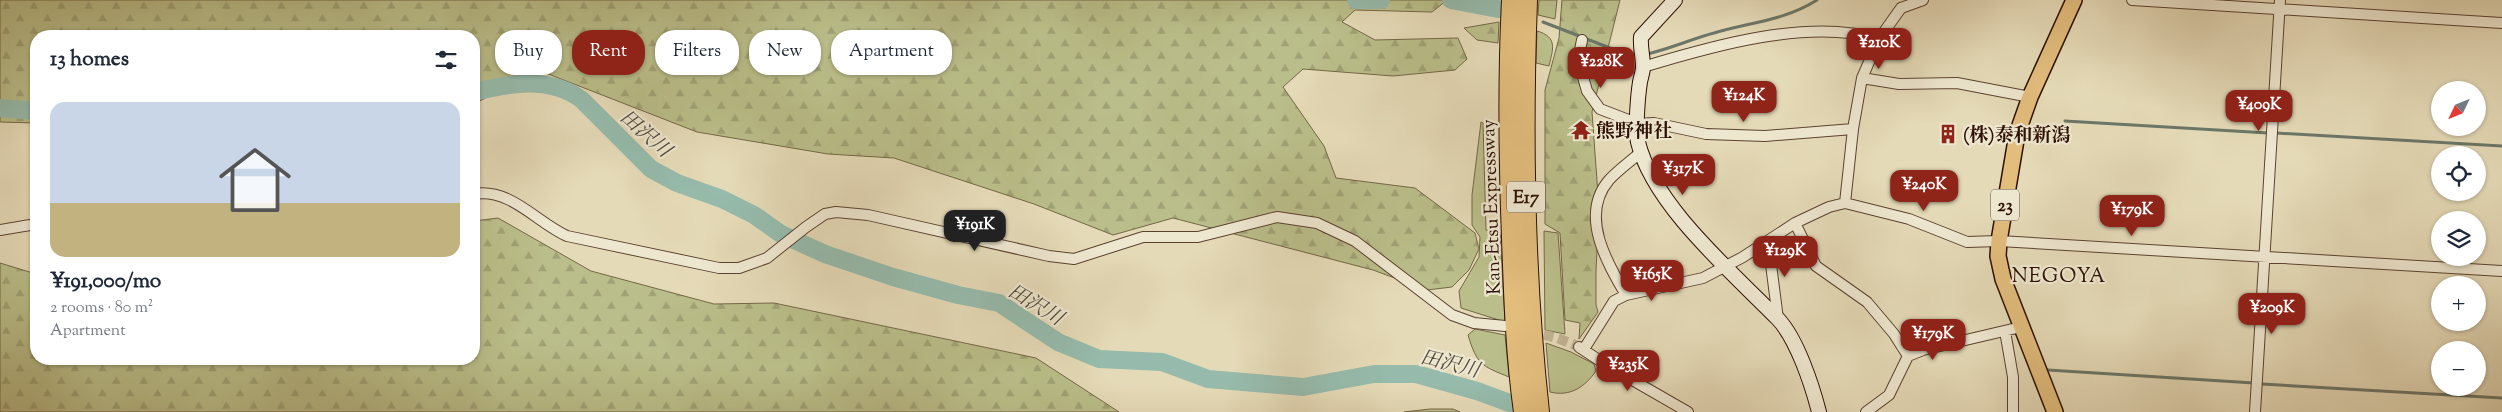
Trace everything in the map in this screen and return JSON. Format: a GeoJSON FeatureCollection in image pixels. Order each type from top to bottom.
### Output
{"type":"FeatureCollection","features":[{"type":"Feature","properties":{"kind":"highway","name":"Kan-Etsu Expressway"},"geometry":{"type":"LineString","coordinates":[[1511,0],[1508,58],[1509,174],[1513,297],[1523,412]]}},
{"type":"Feature","properties":{"kind":"highway","name":"Kan-Etsu Expressway"},"geometry":{"type":"LineString","coordinates":[[1528,0],[1526,175],[1531,304],[1540,412]]}},
{"type":"Feature","properties":{"kind":"main road"},"geometry":{"type":"LineString","coordinates":[[1675,0],[1641,36],[1643,67],[1637,106],[1637,139],[1645,164],[1675,210],[1725,266],[1778,319],[1795,347],[1819,412]]}},
{"type":"Feature","properties":{"kind":"main road","name":"23"},"geometry":{"type":"LineString","coordinates":[[2056,412],[2003,279],[1998,256],[2017,134],[2030,97],[2074,0]]}},
{"type":"Feature","properties":{"kind":"street"},"geometry":{"type":"LineString","coordinates":[[1845,203],[1853,129],[1862,78],[1879,39],[1899,4],[1923,0]]}},
{"type":"Feature","properties":{"kind":"street"},"geometry":{"type":"LineString","coordinates":[[2132,0],[2280,5],[2502,23]]}},
{"type":"Feature","properties":{"kind":"street"},"geometry":{"type":"LineString","coordinates":[[2255,412],[2280,5]]}},
{"type":"Feature","properties":{"kind":"street"},"geometry":{"type":"LineString","coordinates":[[1643,67],[1712,47],[1812,30],[1864,34],[1879,39]]}},
{"type":"Feature","properties":{"kind":"street"},"geometry":{"type":"LineString","coordinates":[[1582,40],[1578,60],[1587,91],[1600,109],[1638,124],[1654,123],[1706,134],[1765,136],[1853,129]]}},
{"type":"Feature","properties":{"kind":"street"},"geometry":{"type":"LineString","coordinates":[[1862,78],[1899,84],[1957,83],[2030,97]]}},
{"type":"Feature","properties":{"kind":"street"},"geometry":{"type":"LineString","coordinates":[[1626,295],[1612,272],[1597,231],[1594,215],[1608,181],[1641,152]]}},
{"type":"Feature","properties":{"kind":"street"},"geometry":{"type":"LineString","coordinates":[[480,193],[485,192],[508,198],[553,230],[567,236],[719,268],[738,268],[761,261],[806,227],[826,214],[836,212],[868,216],[1049,256],[1074,259],[1143,237],[1198,236],[1277,217],[1317,223],[1355,241],[1452,315],[1474,323],[1505,326]]}},
{"type":"Feature","properties":{"kind":"street"},"geometry":{"type":"LineString","coordinates":[[1688,412],[1608,366],[1581,348],[1614,301],[1626,295],[1703,278],[1744,257],[1795,223],[1829,207],[1845,203],[1909,219],[1967,242],[1999,241],[2502,271]]}},
{"type":"Feature","properties":{"kind":"street"},"geometry":{"type":"LineString","coordinates":[[1795,223],[1816,266],[1867,302],[1894,334],[1908,356]]}},
{"type":"Feature","properties":{"kind":"street"},"geometry":{"type":"LineString","coordinates":[[0,230],[30,225]]}},
{"type":"Feature","properties":{"kind":"street"},"geometry":{"type":"LineString","coordinates":[[1768,241],[1778,319]]}},
{"type":"Feature","properties":{"kind":"street"},"geometry":{"type":"LineString","coordinates":[[1866,412],[1889,395],[1908,356],[1923,350],[2022,327]]}},
{"type":"Feature","properties":{"kind":"street"},"geometry":{"type":"LineString","coordinates":[[2005,331],[2013,377],[2013,412]]}},
{"type":"Feature","properties":{"kind":"green space"},"geometry":{"type":"Polygon","coordinates":[[[0,0],[1447,0],[1432,12],[1355,10],[1342,22],[1375,40],[1458,38],[1467,59],[1455,70],[1393,76],[1303,69],[1283,87],[1324,146],[1336,178],[1415,188],[1475,233],[1479,249],[1469,270],[1452,287],[1427,290],[1373,270],[1173,218],[1113,235],[1034,204],[894,158],[828,154],[697,132],[551,75],[562,75],[562,30],[495,30],[495,75],[529,75],[480,101],[480,30],[30,30],[30,123],[0,122],[0,0]]]}},
{"type":"Feature","properties":{"kind":"green space"},"geometry":{"type":"Polygon","coordinates":[[[1539,0],[1557,0],[1555,19],[1538,15],[1539,0]]]}},
{"type":"Feature","properties":{"kind":"green space"},"geometry":{"type":"Polygon","coordinates":[[[1562,0],[1620,0],[1592,112],[1599,208],[1596,271],[1596,305],[1598,312],[1579,339],[1580,323],[1565,320],[1560,233],[1545,224],[1545,90],[1559,38],[1562,0]]]}},
{"type":"Feature","properties":{"kind":"green space"},"geometry":{"type":"Polygon","coordinates":[[[1499,22],[1498,43],[1477,40],[1464,28],[1499,22]]]}},
{"type":"Feature","properties":{"kind":"green space"},"geometry":{"type":"Polygon","coordinates":[[[1537,31],[1551,40],[1552,49],[1549,66],[1536,63],[1537,31]]]}},
{"type":"Feature","properties":{"kind":"green space"},"geometry":{"type":"Polygon","coordinates":[[[1481,122],[1483,123],[1486,230],[1500,232],[1505,322],[1461,308],[1459,291],[1479,257],[1480,237],[1472,225],[1472,195],[1481,122]]]}},
{"type":"Feature","properties":{"kind":"green space"},"geometry":{"type":"Polygon","coordinates":[[[498,218],[591,271],[714,304],[774,303],[1036,358],[1119,412],[0,412],[0,263],[30,272],[30,365],[480,365],[480,220],[498,218]]]}},
{"type":"Feature","properties":{"kind":"green space"},"geometry":{"type":"Polygon","coordinates":[[[1544,231],[1558,233],[1565,334],[1545,330],[1544,231]]]}},
{"type":"Feature","properties":{"kind":"green space"},"geometry":{"type":"Polygon","coordinates":[[[1475,329],[1505,335],[1509,377],[1492,370],[1478,359],[1468,335],[1475,329]]]}},
{"type":"Feature","properties":{"kind":"green space"},"geometry":{"type":"Polygon","coordinates":[[[1546,343],[1571,352],[1594,364],[1596,371],[1587,382],[1570,392],[1550,392],[1546,343]]]}},
{"type":"Feature","properties":{"kind":"green space"},"geometry":{"type":"Polygon","coordinates":[[[1453,409],[1460,412],[1404,412],[1453,409]]]}},
{"type":"Feature","properties":{"kind":"waterway"},"geometry":{"type":"LineString","coordinates":[[1356,0],[1381,0]]}},
{"type":"Feature","properties":{"kind":"waterway"},"geometry":{"type":"LineString","coordinates":[[1451,0],[1498,9]]}},
{"type":"Feature","properties":{"kind":"waterway"},"geometry":{"type":"LineString","coordinates":[[1647,54],[1727,29],[1779,17],[1817,0]]}},
{"type":"Feature","properties":{"kind":"waterway"},"geometry":{"type":"LineString","coordinates":[[1543,22],[1623,53]]}},
{"type":"Feature","properties":{"kind":"waterway","name":"田沢川"},"geometry":{"type":"LineString","coordinates":[[480,91],[516,84],[530,84],[557,87],[570,92],[582,100],[651,169],[677,183],[722,199],[754,215],[781,234],[825,254],[893,277],[958,295],[999,303],[1058,342],[1099,359],[1162,362],[1208,379],[1303,387],[1374,374],[1416,374],[1477,391],[1534,412]]}},
{"type":"Feature","properties":{"kind":"waterway","name":"田沢川"},"geometry":{"type":"LineString","coordinates":[[0,108],[30,110]]}},
{"type":"Feature","properties":{"kind":"waterway"},"geometry":{"type":"LineString","coordinates":[[2065,121],[2268,133]]}},
{"type":"Feature","properties":{"kind":"waterway"},"geometry":{"type":"LineString","coordinates":[[2276,133],[2502,146]]}},
{"type":"Feature","properties":{"kind":"waterway"},"geometry":{"type":"LineString","coordinates":[[2048,370],[2254,383]]}},
{"type":"Feature","properties":{"kind":"waterway"},"geometry":{"type":"LineString","coordinates":[[2262,384],[2502,398]]}},
{"type":"Feature","properties":{"kind":"tunnel"},"geometry":{"type":"LineString","coordinates":[[1529,331],[1557,338],[1578,346]]}},
{"type":"Feature","properties":{"kind":"place","name":"熊野神社"},"geometry":{"type":"Point","coordinates":[1581,130]}},
{"type":"Feature","properties":{"kind":"place","name":"(株)泰和新潟"},"geometry":{"type":"Point","coordinates":[1948,134]}},
{"type":"Feature","properties":{"kind":"district","name":"NEGOYA"},"geometry":{"type":"Point","coordinates":[2059,275]}}]}
